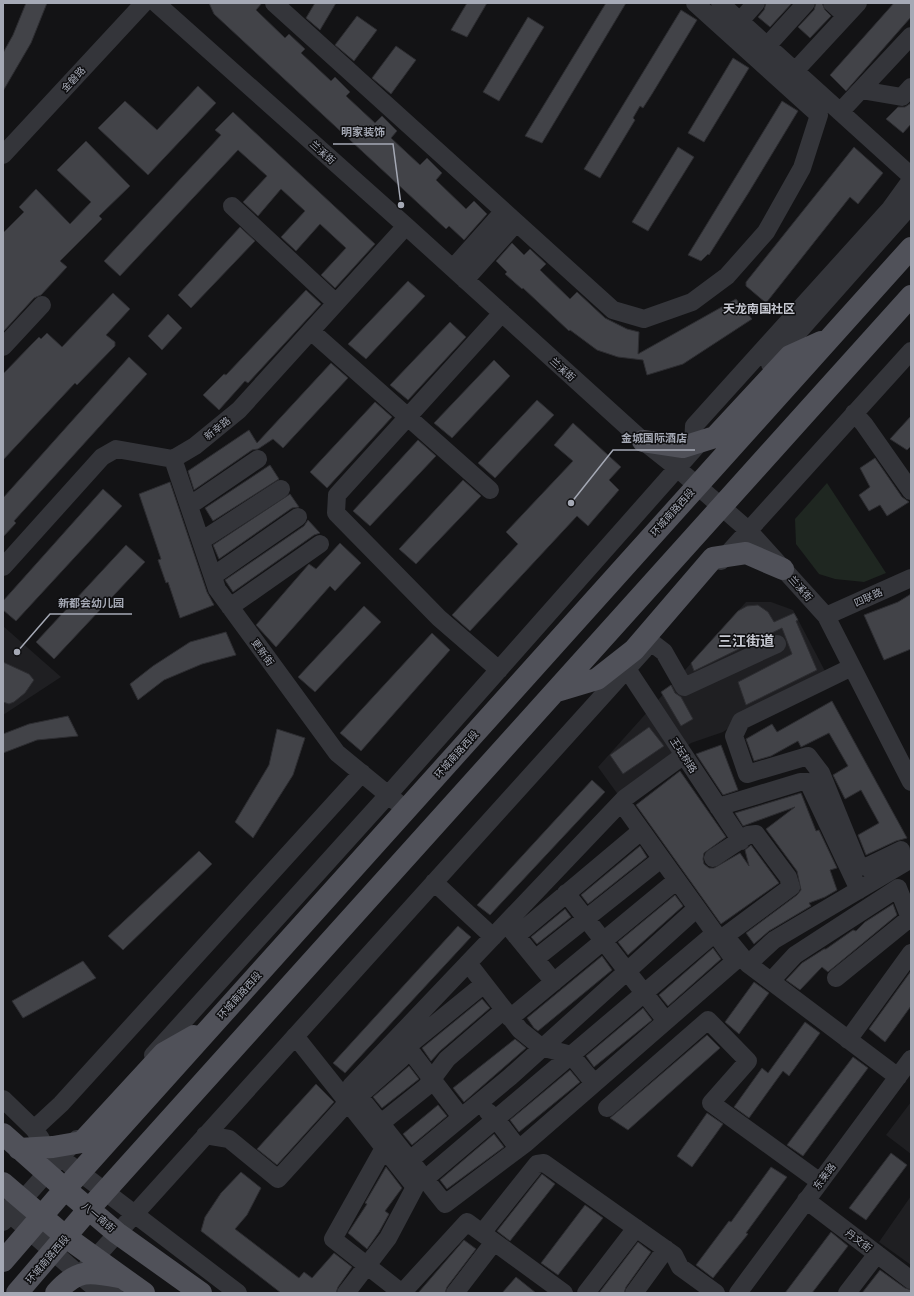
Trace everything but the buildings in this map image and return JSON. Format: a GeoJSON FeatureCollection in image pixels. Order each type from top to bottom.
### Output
{"type":"FeatureCollection","features":[{"type":"Feature","properties":{"kind":"main road","name":"环城南路西段"},"geometry":{"type":"LineString","coordinates":[[3,1261],[80,1172],[209,1028],[911,248]]}},
{"type":"Feature","properties":{"kind":"main road","name":"环城南路西段"},"geometry":{"type":"LineString","coordinates":[[17,1293],[89,1209],[723,507],[911,296]]}},
{"type":"Feature","properties":{"kind":"main road"},"geometry":{"type":"LineString","coordinates":[[643,441],[683,448],[715,437],[790,356],[831,337]]}},
{"type":"Feature","properties":{"kind":"main road"},"geometry":{"type":"LineString","coordinates":[[557,691],[597,679],[634,650],[713,558],[746,553],[783,569]]}},
{"type":"Feature","properties":{"kind":"main road"},"geometry":{"type":"LineString","coordinates":[[3,1134],[19,1149],[57,1155],[82,1142],[164,1054],[209,1028]]}},
{"type":"Feature","properties":{"kind":"main road","name":"八一南街"},"geometry":{"type":"LineString","coordinates":[[57,1155],[65,1189],[117,1233],[201,1293]]}},
{"type":"Feature","properties":{"kind":"main road"},"geometry":{"type":"LineString","coordinates":[[3,1183],[10,1211],[35,1223],[59,1244],[95,1258],[119,1286]]}},
{"type":"Feature","properties":{"kind":"main road"},"geometry":{"type":"LineString","coordinates":[[56,1293],[67,1281],[93,1271],[119,1286],[144,1293]]}},
{"type":"Feature","properties":{"kind":"street","name":"金磐路"},"geometry":{"type":"LineString","coordinates":[[3,155],[144,3]]}},
{"type":"Feature","properties":{"kind":"street","name":"兰溪街"},"geometry":{"type":"LineString","coordinates":[[156,3],[406,226],[643,441],[677,468],[748,530],[826,616],[911,782]]}},
{"type":"Feature","properties":{"kind":"street"},"geometry":{"type":"LineString","coordinates":[[274,3],[613,310],[644,319],[692,302],[727,276],[766,232],[802,168],[819,115],[695,3]]}},
{"type":"Feature","properties":{"kind":"street"},"geometry":{"type":"LineString","coordinates":[[720,3],[911,176]]}},
{"type":"Feature","properties":{"kind":"street"},"geometry":{"type":"LineString","coordinates":[[740,21],[756,3]]}},
{"type":"Feature","properties":{"kind":"street"},"geometry":{"type":"LineString","coordinates":[[767,46],[806,3]]}},
{"type":"Feature","properties":{"kind":"street"},"geometry":{"type":"LineString","coordinates":[[795,71],[852,9],[832,3]]}},
{"type":"Feature","properties":{"kind":"street"},"geometry":{"type":"LineString","coordinates":[[840,112],[911,36]]}},
{"type":"Feature","properties":{"kind":"street"},"geometry":{"type":"LineString","coordinates":[[861,90],[902,97],[911,87]]}},
{"type":"Feature","properties":{"kind":"street"},"geometry":{"type":"LineString","coordinates":[[697,443],[694,426],[890,209],[911,180]]}},
{"type":"Feature","properties":{"kind":"street"},"geometry":{"type":"LineString","coordinates":[[10,1211],[57,1155],[388,795],[677,468],[697,443],[911,205]]}},
{"type":"Feature","properties":{"kind":"street"},"geometry":{"type":"LineString","coordinates":[[232,206],[336,303]]}},
{"type":"Feature","properties":{"kind":"street"},"geometry":{"type":"LineString","coordinates":[[459,274],[510,218]]}},
{"type":"Feature","properties":{"kind":"street","name":"新幸路"},"geometry":{"type":"LineString","coordinates":[[173,459],[195,446],[239,410],[406,226]]}},
{"type":"Feature","properties":{"kind":"street"},"geometry":{"type":"LineString","coordinates":[[3,347],[42,306]]}},
{"type":"Feature","properties":{"kind":"street"},"geometry":{"type":"LineString","coordinates":[[499,670],[439,618],[336,513],[337,495],[502,313]]}},
{"type":"Feature","properties":{"kind":"street"},"geometry":{"type":"LineString","coordinates":[[311,330],[490,490]]}},
{"type":"Feature","properties":{"kind":"street"},"geometry":{"type":"LineString","coordinates":[[65,1293],[117,1233],[627,669],[748,530],[911,351]]}},
{"type":"Feature","properties":{"kind":"street"},"geometry":{"type":"LineString","coordinates":[[854,413],[864,424],[911,491]]}},
{"type":"Feature","properties":{"kind":"street"},"geometry":{"type":"LineString","coordinates":[[3,567],[102,457],[116,449],[173,459]]}},
{"type":"Feature","properties":{"kind":"street","name":"更新街"},"geometry":{"type":"LineString","coordinates":[[173,459],[217,589],[338,753],[406,809]]}},
{"type":"Feature","properties":{"kind":"street"},"geometry":{"type":"LineString","coordinates":[[189,506],[258,459]]}},
{"type":"Feature","properties":{"kind":"street"},"geometry":{"type":"LineString","coordinates":[[201,541],[280,489]]}},
{"type":"Feature","properties":{"kind":"street"},"geometry":{"type":"LineString","coordinates":[[213,576],[298,517]]}},
{"type":"Feature","properties":{"kind":"street"},"geometry":{"type":"LineString","coordinates":[[230,608],[320,544]]}},
{"type":"Feature","properties":{"kind":"street","name":"四联路"},"geometry":{"type":"LineString","coordinates":[[826,616],[911,578]]}},
{"type":"Feature","properties":{"kind":"street"},"geometry":{"type":"LineString","coordinates":[[651,642],[664,652],[684,687],[777,644]]}},
{"type":"Feature","properties":{"kind":"street"},"geometry":{"type":"LineString","coordinates":[[852,667],[741,721],[734,736],[747,774],[808,756],[821,773],[858,864],[866,867],[906,854]]}},
{"type":"Feature","properties":{"kind":"street","name":"王坛树路"},"geometry":{"type":"LineString","coordinates":[[627,669],[741,841]]}},
{"type":"Feature","properties":{"kind":"street"},"geometry":{"type":"LineString","coordinates":[[511,929],[621,802],[684,755]]}},
{"type":"Feature","properties":{"kind":"street"},"geometry":{"type":"LineString","coordinates":[[34,1129],[61,1104],[362,773]]}},
{"type":"Feature","properties":{"kind":"street"},"geometry":{"type":"LineString","coordinates":[[718,807],[800,782],[808,782],[859,890]]}},
{"type":"Feature","properties":{"kind":"street"},"geometry":{"type":"LineString","coordinates":[[621,802],[697,908],[748,964],[898,1077]]}},
{"type":"Feature","properties":{"kind":"street"},"geometry":{"type":"LineString","coordinates":[[346,1293],[388,1238],[415,1187],[384,1148],[354,1099],[351,1086],[404,1042],[468,963],[493,937],[511,929],[566,894],[641,831]]}},
{"type":"Feature","properties":{"kind":"street"},"geometry":{"type":"LineString","coordinates":[[425,1179],[644,993],[720,935],[791,887],[788,877],[756,834],[748,835],[713,858]]}},
{"type":"Feature","properties":{"kind":"street"},"geometry":{"type":"LineString","coordinates":[[748,964],[774,940],[859,890],[906,854]]}},
{"type":"Feature","properties":{"kind":"street"},"geometry":{"type":"LineString","coordinates":[[535,959],[661,859]]}},
{"type":"Feature","properties":{"kind":"street"},"geometry":{"type":"LineString","coordinates":[[381,1123],[426,1087],[447,1059],[507,1014],[554,982],[677,880]]}},
{"type":"Feature","properties":{"kind":"street"},"geometry":{"type":"LineString","coordinates":[[434,882],[493,937]]}},
{"type":"Feature","properties":{"kind":"street"},"geometry":{"type":"LineString","coordinates":[[771,982],[795,955],[898,888],[910,920],[836,978]]}},
{"type":"Feature","properties":{"kind":"street"},"geometry":{"type":"LineString","coordinates":[[566,894],[666,1021]]}},
{"type":"Feature","properties":{"kind":"street"},"geometry":{"type":"LineString","coordinates":[[410,1160],[478,1104],[697,908]]}},
{"type":"Feature","properties":{"kind":"street"},"geometry":{"type":"LineString","coordinates":[[511,929],[554,982]]}},
{"type":"Feature","properties":{"kind":"street"},"geometry":{"type":"LineString","coordinates":[[295,1036],[354,1099],[381,1123],[445,1204],[518,1148],[735,961],[720,935]]}},
{"type":"Feature","properties":{"kind":"street"},"geometry":{"type":"LineString","coordinates":[[848,1040],[911,953]]}},
{"type":"Feature","properties":{"kind":"street"},"geometry":{"type":"LineString","coordinates":[[468,963],[520,1030],[541,1047],[571,1055],[594,1084]]}},
{"type":"Feature","properties":{"kind":"street"},"geometry":{"type":"LineString","coordinates":[[404,1042],[414,1041],[484,984]]}},
{"type":"Feature","properties":{"kind":"street"},"geometry":{"type":"LineString","coordinates":[[606,1108],[708,1020],[748,1061],[711,1103],[820,1182]]}},
{"type":"Feature","properties":{"kind":"street"},"geometry":{"type":"LineString","coordinates":[[404,1042],[461,1117]]}},
{"type":"Feature","properties":{"kind":"street","name":"东莱路"},"geometry":{"type":"LineString","coordinates":[[738,1293],[911,1059]]}},
{"type":"Feature","properties":{"kind":"street"},"geometry":{"type":"LineString","coordinates":[[3,1099],[34,1129],[57,1155],[238,1293]]}},
{"type":"Feature","properties":{"kind":"street"},"geometry":{"type":"LineString","coordinates":[[206,1135],[229,1139],[278,1179],[354,1099]]}},
{"type":"Feature","properties":{"kind":"street"},"geometry":{"type":"LineString","coordinates":[[478,1104],[496,1118],[518,1148]]}},
{"type":"Feature","properties":{"kind":"street"},"geometry":{"type":"LineString","coordinates":[[384,1148],[333,1239],[402,1293],[467,1222],[564,1293]]}},
{"type":"Feature","properties":{"kind":"street"},"geometry":{"type":"LineString","coordinates":[[455,1293],[488,1237],[537,1164],[544,1163],[674,1255],[680,1267],[716,1293]]}},
{"type":"Feature","properties":{"kind":"street","name":"丹文街"},"geometry":{"type":"LineString","coordinates":[[806,1200],[911,1280]]}},
{"type":"Feature","properties":{"kind":"street"},"geometry":{"type":"LineString","coordinates":[[586,1293],[636,1228]]}},
{"type":"Feature","properties":{"kind":"street"},"geometry":{"type":"LineString","coordinates":[[59,1244],[80,1275]]}},
{"type":"Feature","properties":{"kind":"street"},"geometry":{"type":"LineString","coordinates":[[634,1293],[666,1250]]}},
{"type":"Feature","properties":{"kind":"street"},"geometry":{"type":"LineString","coordinates":[[847,1293],[876,1254]]}},
{"type":"Feature","properties":{"kind":"shaded area"},"geometry":{"type":"Polygon","coordinates":[[[827,483],[886,573],[864,582],[835,579],[819,574],[796,544],[795,519],[827,483]]]}},
{"type":"Feature","properties":{"kind":"shaded area"},"geometry":{"type":"Polygon","coordinates":[[[746,602],[771,602],[793,610],[826,673],[723,732],[691,743],[619,796],[598,767],[746,602]]]}},
{"type":"Feature","properties":{"kind":"shaded area"},"geometry":{"type":"Polygon","coordinates":[[[3,626],[61,677],[3,715],[3,626]]]}},
{"type":"Feature","properties":{"kind":"shaded area"},"geometry":{"type":"Polygon","coordinates":[[[911,1102],[911,1154],[886,1135],[911,1102]]]}},
{"type":"Feature","properties":{"kind":"shaded area"},"geometry":{"type":"Polygon","coordinates":[[[911,1196],[911,1265],[879,1242],[911,1196]]]}},
{"type":"Feature","properties":{"kind":"place","name":"明家装饰"},"geometry":{"type":"Point","coordinates":[401,205]}},
{"type":"Feature","properties":{"kind":"place","name":"金城国际酒店"},"geometry":{"type":"Point","coordinates":[571,503]}},
{"type":"Feature","properties":{"kind":"place","name":"新都会幼儿园"},"geometry":{"type":"Point","coordinates":[17,652]}},
{"type":"Feature","properties":{"kind":"district","name":"天龙南国社区"},"geometry":{"type":"Point","coordinates":[759,308]}},
{"type":"Feature","properties":{"kind":"district","name":"三江街道"},"geometry":{"type":"Point","coordinates":[746,640]}}]}
